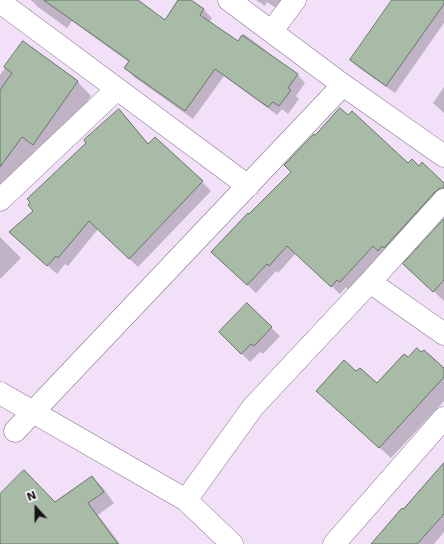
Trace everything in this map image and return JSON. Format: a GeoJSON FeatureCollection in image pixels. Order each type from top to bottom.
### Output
{"type":"FeatureCollection","features":[{"type":"Feature","properties":{"kind":"street"},"geometry":{"type":"LineString","coordinates":[[229,0],[343,85],[444,156]]}},
{"type":"Feature","properties":{"kind":"street"},"geometry":{"type":"LineString","coordinates":[[272,31],[295,0]]}},
{"type":"Feature","properties":{"kind":"street"},"geometry":{"type":"LineString","coordinates":[[2,2],[248,186]]}},
{"type":"Feature","properties":{"kind":"street"},"geometry":{"type":"LineString","coordinates":[[15,431],[343,85]]}},
{"type":"Feature","properties":{"kind":"street"},"geometry":{"type":"LineString","coordinates":[[0,200],[117,89]]}},
{"type":"Feature","properties":{"kind":"street"},"geometry":{"type":"LineString","coordinates":[[186,500],[253,407],[370,282],[444,200]]}},
{"type":"Feature","properties":{"kind":"street"},"geometry":{"type":"LineString","coordinates":[[370,282],[444,334]]}},
{"type":"Feature","properties":{"kind":"street"},"geometry":{"type":"LineString","coordinates":[[0,393],[186,500],[232,544]]}},
{"type":"Feature","properties":{"kind":"street"},"geometry":{"type":"LineString","coordinates":[[334,544],[444,418]]}},
{"type":"Feature","properties":{"kind":"building"},"geometry":{"type":"Polygon","coordinates":[[[44,0],[138,0],[165,20],[178,0],[191,0],[204,9],[200,15],[238,41],[242,35],[298,74],[288,88],[291,90],[279,106],[273,102],[268,107],[215,69],[185,111],[124,68],[129,61],[44,0]]]}},
{"type":"Feature","properties":{"kind":"building"},"geometry":{"type":"Polygon","coordinates":[[[392,0],[444,0],[444,4],[386,86],[350,60],[392,0]]]}},
{"type":"Feature","properties":{"kind":"building"},"geometry":{"type":"Polygon","coordinates":[[[23,41],[78,81],[33,145],[22,137],[0,167],[0,90],[12,73],[4,67],[23,41]]]}},
{"type":"Feature","properties":{"kind":"building"},"geometry":{"type":"Polygon","coordinates":[[[340,108],[348,115],[352,111],[408,163],[412,159],[419,166],[422,162],[444,183],[444,188],[440,188],[435,192],[384,248],[382,246],[378,251],[373,246],[340,282],[337,280],[331,287],[287,246],[269,266],[267,264],[247,285],[211,252],[248,213],[249,214],[291,172],[284,165],[340,108]]]}},
{"type":"Feature","properties":{"kind":"building"},"geometry":{"type":"Polygon","coordinates":[[[119,109],[148,144],[155,137],[203,181],[129,259],[89,221],[58,258],[56,256],[47,266],[9,232],[33,211],[28,205],[30,202],[27,199],[86,143],[84,140],[119,109]]]}},
{"type":"Feature","properties":{"kind":"building"},"geometry":{"type":"Polygon","coordinates":[[[444,219],[444,280],[433,292],[403,264],[444,219]]]}},
{"type":"Feature","properties":{"kind":"building"},"geometry":{"type":"Polygon","coordinates":[[[247,303],[272,327],[254,346],[251,344],[241,354],[219,332],[247,303]]]}},
{"type":"Feature","properties":{"kind":"building"},"geometry":{"type":"Polygon","coordinates":[[[417,348],[421,352],[424,350],[444,368],[444,377],[379,448],[316,391],[344,360],[356,371],[360,368],[377,383],[404,354],[408,357],[417,348]]]}},
{"type":"Feature","properties":{"kind":"building"},"geometry":{"type":"Polygon","coordinates":[[[444,463],[444,514],[417,544],[371,544],[402,508],[403,509],[444,463]]]}},
{"type":"Feature","properties":{"kind":"building"},"geometry":{"type":"Polygon","coordinates":[[[24,470],[55,502],[92,476],[104,492],[88,503],[118,544],[0,544],[0,494],[24,470]]]}}]}
